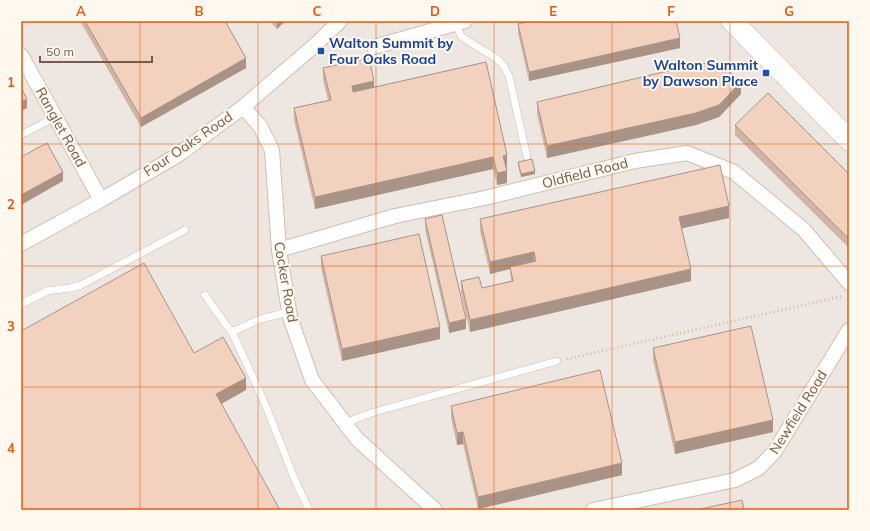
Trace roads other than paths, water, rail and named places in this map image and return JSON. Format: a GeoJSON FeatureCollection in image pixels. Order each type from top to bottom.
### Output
{"type":"FeatureCollection","features":[{"type":"Feature","properties":{"kind":"street","name":"Four Oaks Road"},"geometry":{"type":"LineString","coordinates":[[21,244],[101,200],[178,154],[243,107],[340,21]]}},
{"type":"Feature","properties":{"kind":"street"},"geometry":{"type":"LineString","coordinates":[[732,21],[849,140]]}},
{"type":"Feature","properties":{"kind":"street"},"geometry":{"type":"LineString","coordinates":[[374,47],[460,22]]}},
{"type":"Feature","properties":{"kind":"street","name":"Ranglet Road"},"geometry":{"type":"LineString","coordinates":[[21,55],[101,200]]}},
{"type":"Feature","properties":{"kind":"street","name":"Cocker Road"},"geometry":{"type":"LineString","coordinates":[[243,107],[260,126],[272,150],[279,250],[289,312],[312,380],[344,424],[357,439],[435,510]]}},
{"type":"Feature","properties":{"kind":"street","name":"Oldfield Road"},"geometry":{"type":"LineString","coordinates":[[279,250],[395,216],[485,198],[635,161],[687,153],[734,172],[804,230],[849,283]]}},
{"type":"Feature","properties":{"kind":"street","name":"Newfield Road"},"geometry":{"type":"LineString","coordinates":[[593,510],[735,480],[759,468],[775,451],[849,330]]}},
{"type":"Feature","properties":{"kind":"lane"},"geometry":{"type":"LineString","coordinates":[[460,22],[461,36],[496,58],[504,66],[510,76],[527,157]]}},
{"type":"Feature","properties":{"kind":"lane"},"geometry":{"type":"LineString","coordinates":[[21,135],[55,117]]}},
{"type":"Feature","properties":{"kind":"lane"},"geometry":{"type":"LineString","coordinates":[[21,304],[47,291],[81,285],[185,230]]}},
{"type":"Feature","properties":{"kind":"lane"},"geometry":{"type":"LineString","coordinates":[[206,295],[226,326],[232,332],[271,419],[294,478],[309,510]]}},
{"type":"Feature","properties":{"kind":"lane"},"geometry":{"type":"LineString","coordinates":[[232,332],[260,319],[289,312]]}},
{"type":"Feature","properties":{"kind":"lane"},"geometry":{"type":"LineString","coordinates":[[344,424],[371,413],[557,361]]}},
{"type":"Feature","properties":{"kind":"place","name":"Walton Summit by Four Oaks Road"},"geometry":{"type":"Point","coordinates":[321,51]}},
{"type":"Feature","properties":{"kind":"place","name":"Walton Summit by Dawson Place"},"geometry":{"type":"Point","coordinates":[766,73]}}]}
